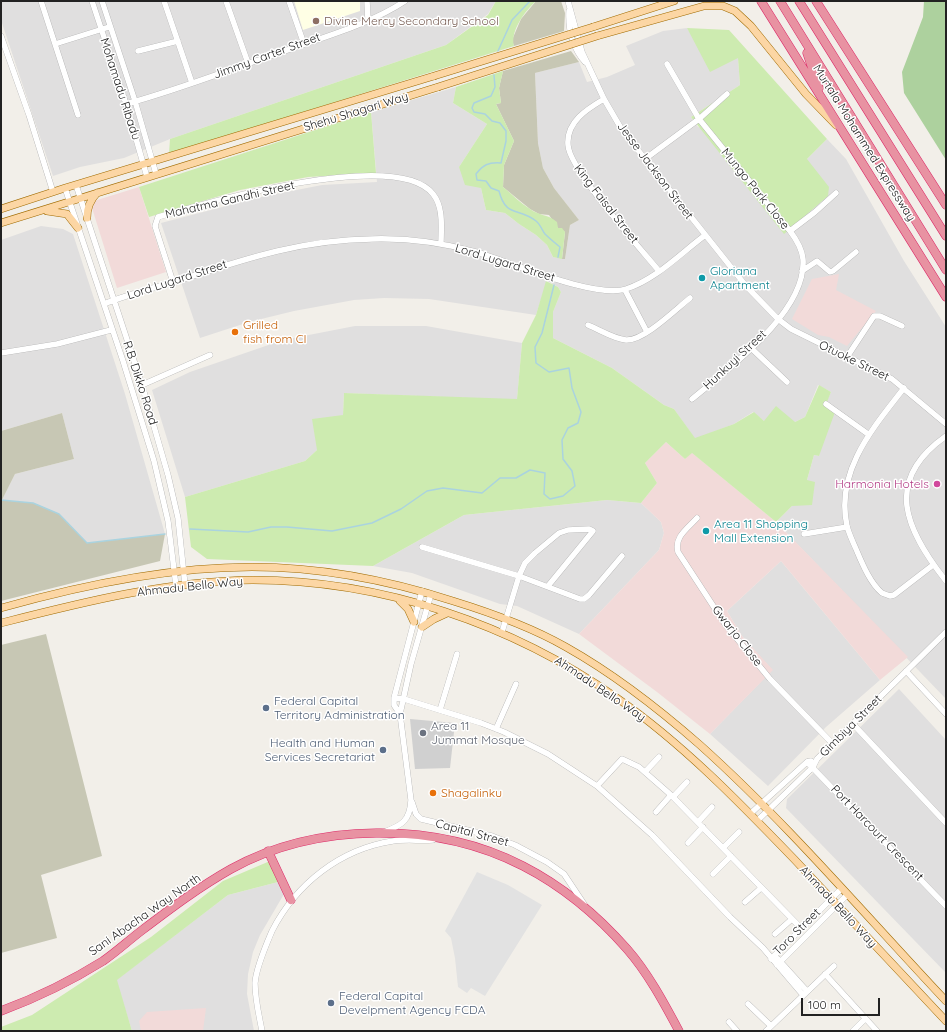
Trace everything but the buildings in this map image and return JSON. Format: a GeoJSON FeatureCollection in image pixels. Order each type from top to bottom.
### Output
{"type":"FeatureCollection","features":[{"type":"Feature","properties":{"kind":"highway","name":"Murtala Mohammed Expressway"},"geometry":{"type":"LineString","coordinates":[[761,1],[946,297]]}},
{"type":"Feature","properties":{"kind":"highway","name":"Murtala Mohammed Expressway"},"geometry":{"type":"LineString","coordinates":[[780,1],[801,38],[946,270]]}},
{"type":"Feature","properties":{"kind":"highway","name":"Murtala Mohammed Expressway"},"geometry":{"type":"LineString","coordinates":[[799,1],[946,236]]}},
{"type":"Feature","properties":{"kind":"highway"},"geometry":{"type":"LineString","coordinates":[[816,1],[946,206]]}},
{"type":"Feature","properties":{"kind":"highway"},"geometry":{"type":"LineString","coordinates":[[801,38],[825,103]]}},
{"type":"Feature","properties":{"kind":"highway","name":"Sani Abacha Way North"},"geometry":{"type":"LineString","coordinates":[[1,1011],[55,988],[104,960],[186,898],[229,870],[268,851],[284,846],[358,833],[381,833],[447,840],[491,853],[522,866],[553,883],[589,911],[628,950],[662,999],[679,1031]]}},
{"type":"Feature","properties":{"kind":"highway"},"geometry":{"type":"LineString","coordinates":[[268,851],[291,900]]}},
{"type":"Feature","properties":{"kind":"main road","name":"Shehu Shagari Way"},"geometry":{"type":"LineString","coordinates":[[1,209],[64,188],[144,166],[674,1]]}},
{"type":"Feature","properties":{"kind":"main road","name":"Shehu Shagari Way"},"geometry":{"type":"LineString","coordinates":[[1,224],[80,197],[438,87],[597,36],[712,5],[723,6],[743,17],[806,94],[843,132]]}},
{"type":"Feature","properties":{"kind":"main road"},"geometry":{"type":"LineString","coordinates":[[87,218],[89,205],[97,192]]}},
{"type":"Feature","properties":{"kind":"main road"},"geometry":{"type":"LineString","coordinates":[[39,211],[64,212],[71,217],[78,228]]}},
{"type":"Feature","properties":{"kind":"main road","name":"Ahmadu Bello Way"},"geometry":{"type":"LineString","coordinates":[[1,608],[109,582],[174,572],[253,567],[310,570],[375,579],[422,591],[506,618],[565,646],[628,688],[700,745],[767,811],[946,1001]]}},
{"type":"Feature","properties":{"kind":"main road","name":"Ahmadu Bello Way"},"geometry":{"type":"LineString","coordinates":[[1,623],[110,597],[176,586],[218,582],[274,581],[347,588],[399,599],[447,613],[502,632],[558,660],[619,699],[690,756],[757,821],[946,1021]]}},
{"type":"Feature","properties":{"kind":"main road"},"geometry":{"type":"LineString","coordinates":[[399,599],[408,609],[414,622]]}},
{"type":"Feature","properties":{"kind":"main road"},"geometry":{"type":"LineString","coordinates":[[422,627],[447,613]]}},
{"type":"Feature","properties":{"kind":"street"},"geometry":{"type":"LineString","coordinates":[[41,1],[78,115]]}},
{"type":"Feature","properties":{"kind":"street","name":"Mohamadu Ribadu"},"geometry":{"type":"LineString","coordinates":[[92,1],[100,30],[126,104],[147,177]]}},
{"type":"Feature","properties":{"kind":"street","name":"Mohamadu Ribadu"},"geometry":{"type":"LineString","coordinates":[[102,1],[109,27],[135,101],[156,174]]}},
{"type":"Feature","properties":{"kind":"street"},"geometry":{"type":"LineString","coordinates":[[164,1],[192,83]]}},
{"type":"Feature","properties":{"kind":"street"},"geometry":{"type":"LineString","coordinates":[[226,1],[248,63]]}},
{"type":"Feature","properties":{"kind":"street"},"geometry":{"type":"LineString","coordinates":[[288,1],[304,44]]}},
{"type":"Feature","properties":{"kind":"street"},"geometry":{"type":"LineString","coordinates":[[367,1],[368,20]]}},
{"type":"Feature","properties":{"kind":"street","name":"Jimmy Carter Street"},"geometry":{"type":"LineString","coordinates":[[126,104],[304,44],[368,20],[406,1]]}},
{"type":"Feature","properties":{"kind":"street","name":"Jesse Jackson Street"},"geometry":{"type":"LineString","coordinates":[[568,3],[568,25],[571,39],[577,52],[592,70],[604,99],[622,130],[704,236],[746,286],[778,319]]}},
{"type":"Feature","properties":{"kind":"street"},"geometry":{"type":"LineString","coordinates":[[55,44],[109,27]]}},
{"type":"Feature","properties":{"kind":"street"},"geometry":{"type":"LineString","coordinates":[[1,36],[29,115],[53,192]]}},
{"type":"Feature","properties":{"kind":"street"},"geometry":{"type":"LineString","coordinates":[[138,51],[178,41]]}},
{"type":"Feature","properties":{"kind":"street","name":"Mungo Park Close"},"geometry":{"type":"LineString","coordinates":[[667,64],[699,119],[790,231],[800,248],[802,271],[799,286],[791,302],[778,319]]}},
{"type":"Feature","properties":{"kind":"street"},"geometry":{"type":"LineString","coordinates":[[645,159],[699,119],[727,94]]}},
{"type":"Feature","properties":{"kind":"street","name":"King Faisal Street"},"geometry":{"type":"LineString","coordinates":[[604,99],[582,114],[574,122],[569,133],[568,144],[570,156],[582,175],[659,271]]}},
{"type":"Feature","properties":{"kind":"street","name":"Mahatma Gandhi Street"},"geometry":{"type":"LineString","coordinates":[[173,282],[155,226],[158,218],[200,205],[269,188],[317,181],[342,178],[390,177],[408,179],[420,184],[428,189],[438,201],[441,212],[440,244]]}},
{"type":"Feature","properties":{"kind":"street","name":"R.B. Dikko Road"},"geometry":{"type":"LineString","coordinates":[[76,185],[142,385],[168,475],[178,518],[182,544],[185,585]]}},
{"type":"Feature","properties":{"kind":"street","name":"R.B. Dikko Road"},"geometry":{"type":"LineString","coordinates":[[64,188],[142,421],[168,521],[176,586]]}},
{"type":"Feature","properties":{"kind":"street"},"geometry":{"type":"LineString","coordinates":[[790,231],[815,212],[836,193]]}},
{"type":"Feature","properties":{"kind":"street","name":"Lord Lugard Street"},"geometry":{"type":"LineString","coordinates":[[104,304],[244,259],[301,245],[373,239],[440,244],[475,252],[584,287],[610,291],[625,290],[643,282],[704,236]]}},
{"type":"Feature","properties":{"kind":"street"},"geometry":{"type":"LineString","coordinates":[[802,271],[817,261],[830,272],[833,271],[856,252]]}},
{"type":"Feature","properties":{"kind":"street"},"geometry":{"type":"LineString","coordinates":[[625,290],[646,332]]}},
{"type":"Feature","properties":{"kind":"street"},"geometry":{"type":"LineString","coordinates":[[588,325],[626,340],[633,339],[646,332],[690,298]]}},
{"type":"Feature","properties":{"kind":"street"},"geometry":{"type":"LineString","coordinates":[[847,357],[874,316],[880,316],[902,326]]}},
{"type":"Feature","properties":{"kind":"street","name":"Hunkuyi Street"},"geometry":{"type":"LineString","coordinates":[[692,399],[751,348],[778,319]]}},
{"type":"Feature","properties":{"kind":"street","name":"Otuoke Street"},"geometry":{"type":"LineString","coordinates":[[778,319],[810,340],[875,369],[904,388],[946,424]]}},
{"type":"Feature","properties":{"kind":"street"},"geometry":{"type":"LineString","coordinates":[[1,353],[56,344],[111,330]]}},
{"type":"Feature","properties":{"kind":"street"},"geometry":{"type":"LineString","coordinates":[[751,348],[787,382]]}},
{"type":"Feature","properties":{"kind":"street"},"geometry":{"type":"LineString","coordinates":[[142,385],[210,355]]}},
{"type":"Feature","properties":{"kind":"street"},"geometry":{"type":"LineString","coordinates":[[904,388],[868,434],[853,463],[846,497],[848,527],[859,557],[882,594],[890,596],[894,595],[934,565]]}},
{"type":"Feature","properties":{"kind":"street"},"geometry":{"type":"LineString","coordinates":[[826,404],[868,434]]}},
{"type":"Feature","properties":{"kind":"street"},"geometry":{"type":"LineString","coordinates":[[946,436],[923,455],[913,470],[906,496],[907,511],[912,526],[934,565],[946,581]]}},
{"type":"Feature","properties":{"kind":"street","name":"Gwarjo Close"},"geometry":{"type":"LineString","coordinates":[[697,518],[678,538],[676,544],[678,552],[725,624],[770,679],[833,744]]}},
{"type":"Feature","properties":{"kind":"street"},"geometry":{"type":"LineString","coordinates":[[804,534],[848,527]]}},
{"type":"Feature","properties":{"kind":"street"},"geometry":{"type":"LineString","coordinates":[[502,632],[519,576],[525,563],[559,533],[568,530],[593,530],[548,586]]}},
{"type":"Feature","properties":{"kind":"street"},"geometry":{"type":"LineString","coordinates":[[422,547],[519,576],[548,586],[574,598],[584,599],[622,556]]}},
{"type":"Feature","properties":{"kind":"street"},"geometry":{"type":"LineString","coordinates":[[400,714],[394,705],[394,698],[422,591]]}},
{"type":"Feature","properties":{"kind":"street","name":"Capital Street"},"geometry":{"type":"LineString","coordinates":[[381,833],[404,822],[410,812],[411,800],[400,714],[403,706],[411,664],[431,594]]}},
{"type":"Feature","properties":{"kind":"street","name":"Gimbiya Street"},"geometry":{"type":"LineString","coordinates":[[757,821],[813,767],[817,759],[946,632]]}},
{"type":"Feature","properties":{"kind":"street"},"geometry":{"type":"LineString","coordinates":[[440,710],[457,654]]}},
{"type":"Feature","properties":{"kind":"street"},"geometry":{"type":"LineString","coordinates":[[906,671],[946,714]]}},
{"type":"Feature","properties":{"kind":"street"},"geometry":{"type":"LineString","coordinates":[[496,729],[516,684]]}},
{"type":"Feature","properties":{"kind":"street"},"geometry":{"type":"LineString","coordinates":[[394,698],[404,699],[412,703],[440,710],[496,729],[548,754],[597,786],[652,835],[730,917],[779,963],[805,993]]}},
{"type":"Feature","properties":{"kind":"street"},"geometry":{"type":"LineString","coordinates":[[394,705],[403,706],[412,703]]}},
{"type":"Feature","properties":{"kind":"street"},"geometry":{"type":"LineString","coordinates":[[854,724],[946,823]]}},
{"type":"Feature","properties":{"kind":"street"},"geometry":{"type":"LineString","coordinates":[[645,772],[659,757]]}},
{"type":"Feature","properties":{"kind":"street"},"geometry":{"type":"LineString","coordinates":[[597,786],[622,759],[639,767],[672,796],[801,928]]}},
{"type":"Feature","properties":{"kind":"street"},"geometry":{"type":"LineString","coordinates":[[750,814],[807,762],[817,759]]}},
{"type":"Feature","properties":{"kind":"street","name":"Port Harcourt Crescent"},"geometry":{"type":"LineString","coordinates":[[807,762],[946,906]]}},
{"type":"Feature","properties":{"kind":"street"},"geometry":{"type":"LineString","coordinates":[[656,812],[687,782]]}},
{"type":"Feature","properties":{"kind":"street","name":"Capital Street"},"geometry":{"type":"LineString","coordinates":[[411,800],[416,814],[421,819],[492,836],[515,845],[548,862],[564,874],[589,911]]}},
{"type":"Feature","properties":{"kind":"street"},"geometry":{"type":"LineString","coordinates":[[698,822],[712,807]]}},
{"type":"Feature","properties":{"kind":"street"},"geometry":{"type":"LineString","coordinates":[[688,843],[703,827]]}},
{"type":"Feature","properties":{"kind":"street"},"geometry":{"type":"LineString","coordinates":[[723,848],[739,832]]}},
{"type":"Feature","properties":{"kind":"street"},"geometry":{"type":"LineString","coordinates":[[262,1031],[255,982],[265,947],[280,915],[303,887],[332,862],[365,848],[394,841],[447,840]]}},
{"type":"Feature","properties":{"kind":"street"},"geometry":{"type":"LineString","coordinates":[[713,874],[731,856]]}},
{"type":"Feature","properties":{"kind":"street"},"geometry":{"type":"LineString","coordinates":[[745,902],[761,888]]}},
{"type":"Feature","properties":{"kind":"street","name":"Toro Street"},"geometry":{"type":"LineString","coordinates":[[773,957],[841,889]]}},
{"type":"Feature","properties":{"kind":"street","name":"Toro Street"},"geometry":{"type":"LineString","coordinates":[[779,963],[847,895]]}},
{"type":"Feature","properties":{"kind":"street"},"geometry":{"type":"LineString","coordinates":[[775,934],[792,919]]}},
{"type":"Feature","properties":{"kind":"street"},"geometry":{"type":"LineString","coordinates":[[766,1031],[834,966]]}},
{"type":"Feature","properties":{"kind":"street"},"geometry":{"type":"LineString","coordinates":[[825,974],[877,1031]]}},
{"type":"Feature","properties":{"kind":"street"},"geometry":{"type":"LineString","coordinates":[[748,1004],[771,1026]]}},
{"type":"Feature","properties":{"kind":"street"},"geometry":{"type":"LineString","coordinates":[[853,1031],[865,1019]]}},
{"type":"Feature","properties":{"kind":"street"},"geometry":{"type":"LineString","coordinates":[[729,1022],[737,1031]]}},
{"type":"Feature","properties":{"kind":"shaded area"},"geometry":{"type":"Polygon","coordinates":[[[1,1],[496,1],[488,14],[446,45],[170,139],[124,158],[80,167],[53,176],[1,20],[1,1]]]}},
{"type":"Feature","properties":{"kind":"shaded area","name":"Divine Mercy Secondary School"},"geometry":{"type":"Polygon","coordinates":[[[294,1],[360,1],[360,11],[303,30],[294,1]]]}},
{"type":"Feature","properties":{"kind":"shaded area"},"geometry":{"type":"Polygon","coordinates":[[[536,1],[561,1],[565,13],[564,31],[514,46],[512,40],[521,19],[536,1]]]}},
{"type":"Feature","properties":{"kind":"shaded area"},"geometry":{"type":"Polygon","coordinates":[[[687,28],[692,35],[738,58],[740,85],[691,117],[698,127],[807,159],[827,139],[846,159],[904,261],[946,327],[946,699],[776,522],[792,506],[807,480],[814,455],[819,456],[826,402],[831,392],[818,385],[805,417],[795,422],[764,421],[753,412],[734,424],[695,439],[674,409],[664,405],[612,368],[553,338],[553,312],[561,292],[558,287],[547,281],[536,315],[429,299],[384,298],[354,300],[294,311],[249,322],[200,338],[161,223],[261,197],[322,185],[377,182],[371,112],[456,87],[453,103],[487,124],[459,167],[481,188],[486,210],[505,213],[536,235],[547,245],[553,257],[565,259],[570,225],[579,220],[554,188],[543,168],[538,143],[535,73],[579,62],[587,82],[607,77],[635,65],[626,46],[663,31],[687,28]]]}},
{"type":"Feature","properties":{"kind":"shaded area"},"geometry":{"type":"Polygon","coordinates":[[[571,51],[579,62],[535,73],[538,143],[543,168],[554,188],[579,220],[570,225],[565,259],[562,259],[565,232],[558,228],[549,215],[539,214],[530,209],[503,187],[504,165],[514,141],[496,104],[501,103],[499,88],[503,71],[571,51]]]}},
{"type":"Feature","properties":{"kind":"shaded area"},"geometry":{"type":"Polygon","coordinates":[[[139,187],[166,272],[117,288],[92,208],[94,201],[139,187]]]}},
{"type":"Feature","properties":{"kind":"shaded area"},"geometry":{"type":"Polygon","coordinates":[[[41,226],[63,229],[73,234],[125,394],[165,534],[87,543],[59,514],[33,503],[2,500],[15,474],[74,459],[62,413],[1,431],[1,240],[41,226]]]}},
{"type":"Feature","properties":{"kind":"shaded area"},"geometry":{"type":"Polygon","coordinates":[[[839,274],[836,290],[876,311],[847,346],[829,337],[818,335],[792,319],[812,279],[839,274]]]}},
{"type":"Feature","properties":{"kind":"shaded area"},"geometry":{"type":"Polygon","coordinates":[[[355,326],[426,326],[522,343],[517,400],[344,393],[343,415],[317,450],[305,461],[185,497],[152,390],[190,372],[283,340],[355,326]]]}},
{"type":"Feature","properties":{"kind":"shaded area"},"geometry":{"type":"Polygon","coordinates":[[[62,413],[74,459],[15,474],[2,500],[33,503],[59,514],[87,543],[165,534],[160,561],[1,601],[1,431],[62,413]]]}},
{"type":"Feature","properties":{"kind":"shaded area"},"geometry":{"type":"Polygon","coordinates":[[[666,442],[685,459],[691,452],[776,522],[908,657],[880,680],[781,561],[727,611],[742,636],[773,670],[710,734],[657,692],[579,634],[659,550],[664,533],[661,522],[641,503],[657,483],[645,463],[666,442]]]}},
{"type":"Feature","properties":{"kind":"shaded area"},"geometry":{"type":"Polygon","coordinates":[[[607,500],[641,503],[661,522],[664,533],[659,550],[579,634],[517,606],[500,604],[412,573],[373,566],[464,515],[607,500]]]}},
{"type":"Feature","properties":{"kind":"shaded area"},"geometry":{"type":"Polygon","coordinates":[[[781,561],[880,680],[826,727],[768,786],[710,734],[772,670],[742,636],[727,611],[781,561]]]}},
{"type":"Feature","properties":{"kind":"shaded area"},"geometry":{"type":"Polygon","coordinates":[[[46,634],[102,856],[41,875],[57,938],[1,953],[1,645],[46,634]]]}},
{"type":"Feature","properties":{"kind":"shaded area"},"geometry":{"type":"Polygon","coordinates":[[[899,689],[946,740],[946,973],[786,808],[787,799],[899,689]]]}},
{"type":"Feature","properties":{"kind":"shaded area"},"geometry":{"type":"Polygon","coordinates":[[[410,719],[455,723],[450,768],[415,769],[410,719]]]}},
{"type":"Feature","properties":{"kind":"shaded area"},"geometry":{"type":"Polygon","coordinates":[[[477,872],[508,885],[542,905],[485,996],[471,988],[467,993],[458,987],[451,938],[445,931],[477,872]]]}},
{"type":"Feature","properties":{"kind":"shaded area"},"geometry":{"type":"Polygon","coordinates":[[[278,882],[284,894],[260,935],[253,952],[248,974],[247,994],[254,1031],[132,1031],[116,980],[228,895],[278,882]]]}},
{"type":"Feature","properties":{"kind":"shaded area"},"geometry":{"type":"Polygon","coordinates":[[[206,1008],[203,1031],[141,1031],[139,1021],[147,1012],[206,1008]]]}},
{"type":"Feature","properties":{"kind":"green space"},"geometry":{"type":"Polygon","coordinates":[[[496,1],[536,1],[527,10],[516,28],[513,40],[514,46],[169,154],[170,139],[446,45],[488,15],[496,1]]]}},
{"type":"Feature","properties":{"kind":"green space"},"geometry":{"type":"Polygon","coordinates":[[[924,1],[946,1],[946,160],[904,93],[902,72],[923,17],[924,1]]]}},
{"type":"Feature","properties":{"kind":"green space"},"geometry":{"type":"Polygon","coordinates":[[[687,28],[729,30],[827,139],[807,159],[829,187],[828,196],[784,234],[691,117],[740,85],[738,58],[710,72],[687,28]]]}},
{"type":"Feature","properties":{"kind":"green space"},"geometry":{"type":"Polygon","coordinates":[[[503,71],[499,88],[501,103],[496,104],[514,141],[504,165],[503,187],[526,207],[554,219],[557,222],[558,228],[562,228],[565,232],[562,259],[553,257],[547,245],[536,235],[505,213],[486,210],[481,188],[465,185],[459,167],[487,124],[453,103],[456,87],[503,71]]]}},
{"type":"Feature","properties":{"kind":"green space"},"geometry":{"type":"Polygon","coordinates":[[[371,112],[376,173],[308,177],[240,190],[149,217],[139,187],[371,112]]]}},
{"type":"Feature","properties":{"kind":"green space"},"geometry":{"type":"Polygon","coordinates":[[[546,281],[558,287],[561,292],[553,312],[553,338],[612,368],[664,405],[674,409],[695,438],[734,424],[754,412],[764,421],[776,406],[795,422],[805,417],[819,385],[831,392],[827,402],[835,412],[819,456],[814,455],[807,480],[815,482],[812,505],[792,506],[776,522],[692,453],[685,459],[666,442],[645,463],[657,483],[641,503],[607,500],[464,515],[373,566],[207,559],[191,547],[185,497],[305,461],[317,450],[312,419],[343,415],[344,393],[517,399],[522,343],[536,315],[546,281]]]}},
{"type":"Feature","properties":{"kind":"green space"},"geometry":{"type":"Polygon","coordinates":[[[270,861],[278,882],[228,895],[117,980],[132,1031],[1,1031],[1,1027],[32,1015],[151,937],[223,881],[270,861]]]}},
{"type":"Feature","properties":{"kind":"waterway"},"geometry":{"type":"LineString","coordinates":[[498,51],[512,20],[530,1]]}},
{"type":"Feature","properties":{"kind":"waterway"},"geometry":{"type":"LineString","coordinates":[[494,75],[495,87],[491,96],[474,103],[472,108],[474,112],[485,114],[492,121],[500,123],[506,131],[506,141],[501,163],[493,163],[481,168],[476,174],[477,180],[486,181],[491,188],[499,191],[505,205],[509,209],[524,214],[537,222],[545,234],[560,247],[558,257]]}},
{"type":"Feature","properties":{"kind":"waterway"},"geometry":{"type":"LineString","coordinates":[[190,529],[248,532],[271,527],[287,527],[332,531],[372,523],[401,509],[427,491],[443,488],[482,493],[500,478],[516,478],[530,470],[545,473],[544,494],[550,499],[563,496],[575,486],[572,471],[563,459],[562,440],[568,428],[578,423],[581,412],[572,388],[569,368],[549,372],[536,363],[535,347],[542,333],[554,285]]}},
{"type":"Feature","properties":{"kind":"waterway"},"geometry":{"type":"LineString","coordinates":[[1,500],[33,503],[59,514],[87,543],[165,534]]}},
{"type":"Feature","properties":{"kind":"place","name":"Divine Mercy Secondary School"},"geometry":{"type":"Point","coordinates":[316,21]}},
{"type":"Feature","properties":{"kind":"place","name":"Gloriana Apartment"},"geometry":{"type":"Point","coordinates":[702,278]}},
{"type":"Feature","properties":{"kind":"place","name":"Grilled fish from CI"},"geometry":{"type":"Point","coordinates":[235,332]}},
{"type":"Feature","properties":{"kind":"place","name":"Harmonia Hotels"},"geometry":{"type":"Point","coordinates":[937,484]}},
{"type":"Feature","properties":{"kind":"place","name":"Area 11 Shopping Mall Extension"},"geometry":{"type":"Point","coordinates":[706,531]}},
{"type":"Feature","properties":{"kind":"place","name":"Federal Capital Territory Administration"},"geometry":{"type":"Point","coordinates":[266,708]}},
{"type":"Feature","properties":{"kind":"place","name":"Area 11 Jummat Mosque"},"geometry":{"type":"Point","coordinates":[423,733]}},
{"type":"Feature","properties":{"kind":"place","name":"Health and Human Services Secretariat"},"geometry":{"type":"Point","coordinates":[383,750]}},
{"type":"Feature","properties":{"kind":"place","name":"Shagalinku"},"geometry":{"type":"Point","coordinates":[433,793]}},
{"type":"Feature","properties":{"kind":"place","name":"Federal Capital Develpment Agency FCDA"},"geometry":{"type":"Point","coordinates":[331,1003]}}]}
